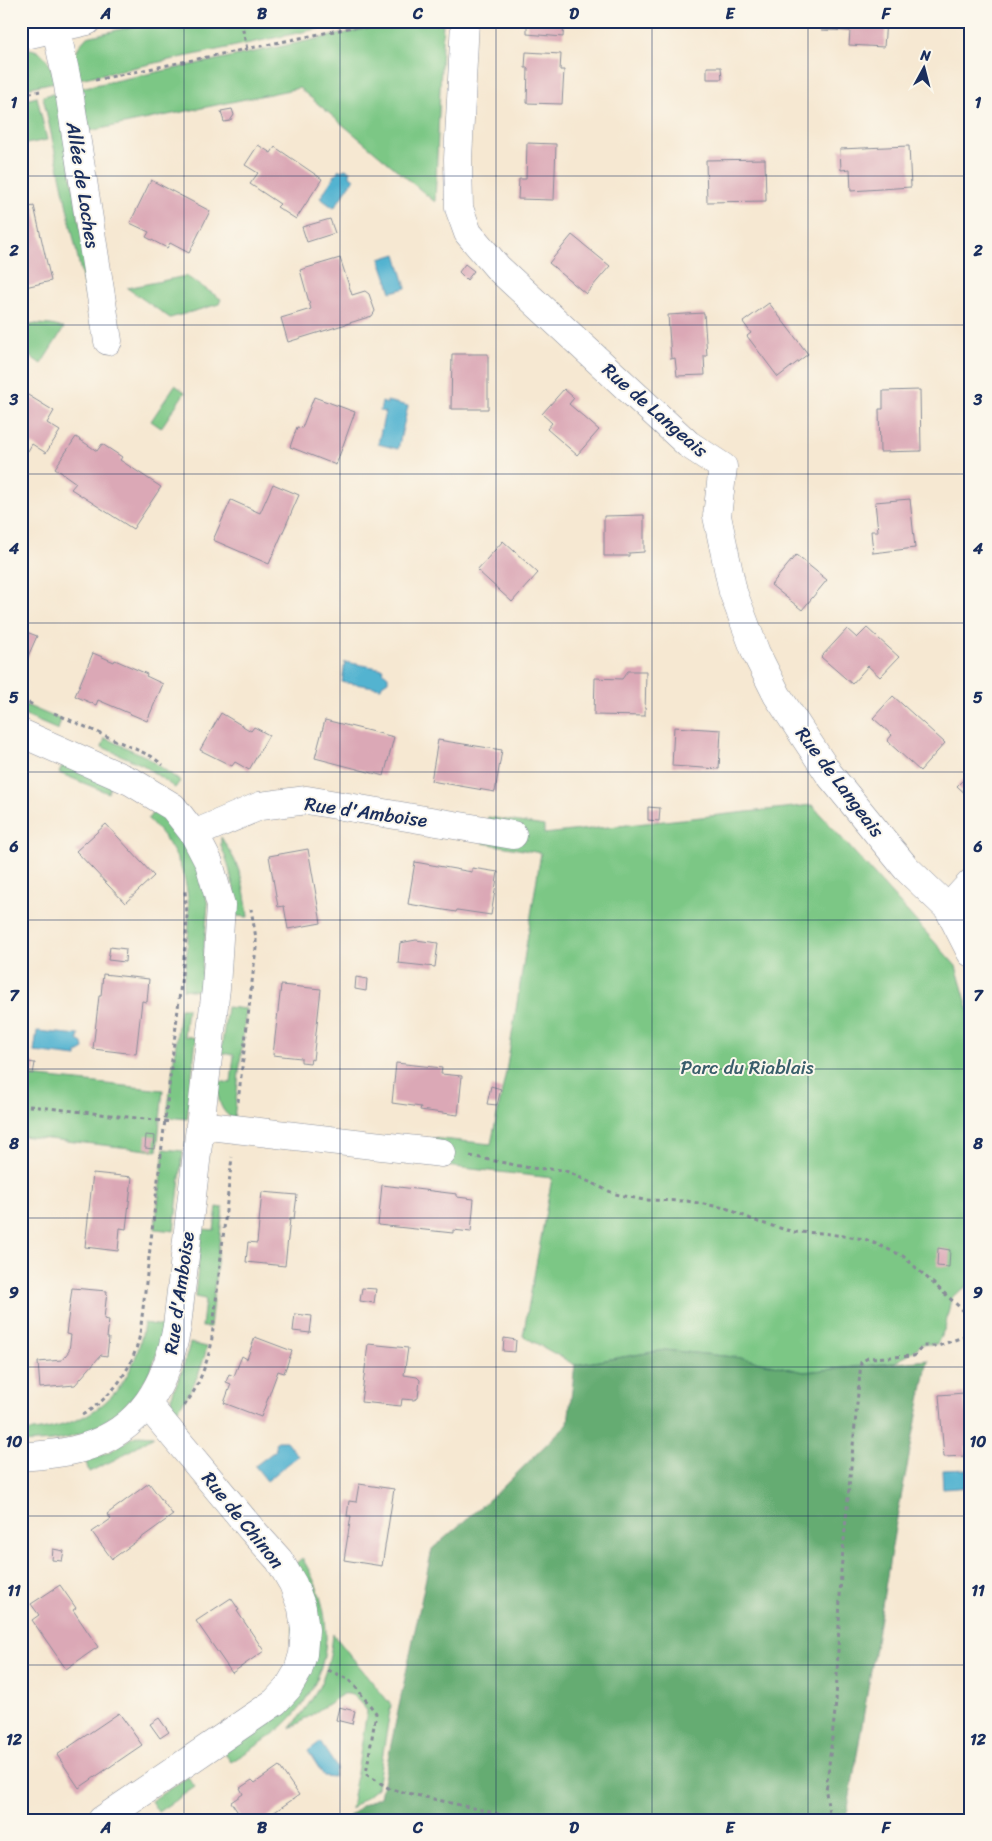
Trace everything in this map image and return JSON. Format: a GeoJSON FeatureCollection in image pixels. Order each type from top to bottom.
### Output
{"type":"FeatureCollection","features":[{"type":"Feature","properties":{"kind":"street"},"geometry":{"type":"LineString","coordinates":[[21,36],[87,21]]}},
{"type":"Feature","properties":{"kind":"street","name":"Rue de Langeais"},"geometry":{"type":"LineString","coordinates":[[465,21],[458,159],[459,208],[468,233],[498,268],[688,444],[723,467],[717,516],[733,592],[756,653],[777,695],[828,774],[906,868],[948,908],[971,953]]}},
{"type":"Feature","properties":{"kind":"street","name":"Allée de Loches"},"geometry":{"type":"LineString","coordinates":[[56,29],[68,85],[108,341]]}},
{"type":"Feature","properties":{"kind":"street","name":"Rue d'Amboise"},"geometry":{"type":"LineString","coordinates":[[21,733],[132,782],[173,807],[194,834],[209,864],[221,905],[216,988],[174,1347],[169,1363],[160,1385],[148,1404],[119,1430],[100,1441],[81,1448],[59,1453],[21,1456]]}},
{"type":"Feature","properties":{"kind":"street","name":"Rue d'Amboise"},"geometry":{"type":"LineString","coordinates":[[194,834],[260,806],[307,800],[513,835]]}},
{"type":"Feature","properties":{"kind":"street"},"geometry":{"type":"LineString","coordinates":[[948,908],[971,884]]}},
{"type":"Feature","properties":{"kind":"street"},"geometry":{"type":"LineString","coordinates":[[200,1125],[442,1152]]}},
{"type":"Feature","properties":{"kind":"street","name":"Rue de Chinon"},"geometry":{"type":"LineString","coordinates":[[102,1820],[275,1702],[288,1688],[298,1671],[303,1654],[305,1630],[302,1608],[293,1584],[279,1560],[148,1404]]}},
{"type":"Feature","properties":{"kind":"path"},"geometry":{"type":"LineString","coordinates":[[241,21],[247,49]]}},
{"type":"Feature","properties":{"kind":"path"},"geometry":{"type":"LineString","coordinates":[[21,95],[383,21]]}},
{"type":"Feature","properties":{"kind":"path"},"geometry":{"type":"LineString","coordinates":[[77,1417],[98,1405],[113,1390],[126,1372],[137,1347],[186,940],[187,915],[184,889]]}},
{"type":"Feature","properties":{"kind":"path"},"geometry":{"type":"LineString","coordinates":[[21,1105],[200,1125]]}},
{"type":"Feature","properties":{"kind":"path"},"geometry":{"type":"LineString","coordinates":[[442,1152],[481,1157],[530,1168],[564,1170],[615,1194],[644,1200],[687,1201],[726,1208],[758,1222],[794,1232],[822,1233],[865,1239],[903,1256],[965,1312],[971,1315]]}},
{"type":"Feature","properties":{"kind":"path"},"geometry":{"type":"LineString","coordinates":[[830,1820],[826,1792],[836,1702],[841,1571],[861,1362],[868,1358],[914,1356],[923,1346],[938,1346],[971,1334]]}},
{"type":"Feature","properties":{"kind":"path"},"geometry":{"type":"LineString","coordinates":[[324,1668],[350,1680],[376,1713],[366,1774],[390,1789],[525,1820]]}},
{"type":"Feature","properties":{"kind":"green space"},"geometry":{"type":"Polygon","coordinates":[[[156,21],[355,21],[79,79],[75,56],[79,46],[87,37],[156,21]]]}},
{"type":"Feature","properties":{"kind":"green space"},"geometry":{"type":"Polygon","coordinates":[[[404,21],[443,21],[435,202],[299,88],[90,131],[80,88],[404,21]]]}},
{"type":"Feature","properties":{"kind":"green space"},"geometry":{"type":"Polygon","coordinates":[[[21,49],[35,50],[41,53],[49,63],[55,82],[21,89],[21,49]]]}},
{"type":"Feature","properties":{"kind":"green space"},"geometry":{"type":"Polygon","coordinates":[[[57,93],[91,289],[86,296],[43,96],[57,93]]]}},
{"type":"Feature","properties":{"kind":"green space"},"geometry":{"type":"Polygon","coordinates":[[[37,97],[47,140],[21,145],[21,101],[37,97]]]}},
{"type":"Feature","properties":{"kind":"green space"},"geometry":{"type":"Polygon","coordinates":[[[186,276],[221,299],[219,304],[170,318],[127,288],[186,276]]]}},
{"type":"Feature","properties":{"kind":"green space"},"geometry":{"type":"Polygon","coordinates":[[[36,324],[64,328],[41,364],[21,350],[21,327],[36,324]]]}},
{"type":"Feature","properties":{"kind":"green space"},"geometry":{"type":"Polygon","coordinates":[[[175,385],[185,392],[161,428],[151,421],[175,385]]]}},
{"type":"Feature","properties":{"kind":"green space"},"geometry":{"type":"Polygon","coordinates":[[[21,703],[61,720],[58,730],[21,714],[21,703]]]}},
{"type":"Feature","properties":{"kind":"green space"},"geometry":{"type":"Polygon","coordinates":[[[105,738],[147,757],[180,781],[175,788],[143,765],[102,747],[105,738]]]}},
{"type":"Feature","properties":{"kind":"green space"},"geometry":{"type":"Polygon","coordinates":[[[64,762],[112,781],[108,793],[59,773],[64,762]]]}},
{"type":"Feature","properties":{"kind":"green space","name":"Parc du Riablais"},"geometry":{"type":"Polygon","coordinates":[[[812,805],[956,966],[971,1018],[971,1281],[951,1299],[945,1328],[937,1344],[922,1344],[910,1354],[893,1363],[804,1372],[743,1358],[665,1350],[575,1365],[523,1336],[552,1178],[427,1164],[431,1138],[491,1144],[506,1072],[541,853],[483,843],[488,817],[544,826],[544,834],[812,805]]]}},
{"type":"Feature","properties":{"kind":"green space"},"geometry":{"type":"Polygon","coordinates":[[[156,808],[182,836],[200,872],[208,905],[200,991],[183,989],[188,941],[188,898],[177,858],[165,838],[148,819],[156,808]]]}},
{"type":"Feature","properties":{"kind":"green space"},"geometry":{"type":"Polygon","coordinates":[[[221,837],[240,874],[248,917],[236,916],[235,893],[228,864],[221,846],[221,837]]]}},
{"type":"Feature","properties":{"kind":"green space"},"geometry":{"type":"Polygon","coordinates":[[[227,1007],[246,1009],[234,1119],[222,1108],[218,1092],[218,1081],[231,1083],[234,1055],[221,1053],[227,1007]]]}},
{"type":"Feature","properties":{"kind":"green space"},"geometry":{"type":"Polygon","coordinates":[[[180,1008],[187,1008],[184,1036],[196,1038],[187,1119],[167,1117],[180,1008]]]}},
{"type":"Feature","properties":{"kind":"green space"},"geometry":{"type":"Polygon","coordinates":[[[21,1075],[163,1090],[157,1151],[21,1136],[21,1075]]]}},
{"type":"Feature","properties":{"kind":"green space"},"geometry":{"type":"Polygon","coordinates":[[[164,1149],[183,1151],[174,1231],[155,1229],[164,1149]]]}},
{"type":"Feature","properties":{"kind":"green space"},"geometry":{"type":"Polygon","coordinates":[[[217,1207],[223,1208],[210,1327],[202,1327],[205,1299],[195,1297],[202,1229],[214,1230],[217,1207]]]}},
{"type":"Feature","properties":{"kind":"green space"},"geometry":{"type":"Polygon","coordinates":[[[144,1323],[163,1326],[161,1338],[148,1375],[128,1403],[101,1424],[69,1438],[21,1443],[21,1432],[46,1429],[68,1423],[88,1414],[105,1402],[119,1387],[130,1369],[139,1348],[144,1323]]]}},
{"type":"Feature","properties":{"kind":"green space"},"geometry":{"type":"Polygon","coordinates":[[[190,1343],[207,1347],[202,1366],[194,1383],[185,1400],[173,1415],[171,1399],[190,1343]]]}},
{"type":"Feature","properties":{"kind":"green space"},"geometry":{"type":"Polygon","coordinates":[[[665,1350],[743,1358],[804,1372],[928,1360],[895,1528],[846,1820],[345,1820],[361,1806],[380,1797],[432,1549],[501,1489],[568,1423],[575,1365],[665,1350]]]}},
{"type":"Feature","properties":{"kind":"green space"},"geometry":{"type":"Polygon","coordinates":[[[139,1435],[154,1436],[116,1459],[89,1472],[86,1462],[111,1451],[139,1435]]]}},
{"type":"Feature","properties":{"kind":"green space"},"geometry":{"type":"Polygon","coordinates":[[[302,1558],[313,1579],[321,1601],[325,1622],[326,1643],[322,1664],[315,1684],[303,1703],[287,1722],[267,1739],[231,1762],[224,1752],[292,1699],[294,1565],[302,1558]]]}},
{"type":"Feature","properties":{"kind":"green space"},"geometry":{"type":"Polygon","coordinates":[[[333,1634],[391,1705],[377,1788],[351,1809],[367,1711],[354,1696],[343,1694],[290,1729],[320,1685],[328,1662],[333,1634]]]}},
{"type":"Feature","properties":{"kind":"green space"},"geometry":{"type":"Polygon","coordinates":[[[188,1777],[195,1787],[158,1812],[151,1801],[188,1777]]]}},
{"type":"Feature","properties":{"kind":"water"},"geometry":{"type":"Polygon","coordinates":[[[339,169],[341,171],[345,169],[350,171],[350,176],[354,179],[334,208],[320,198],[339,169]]]}},
{"type":"Feature","properties":{"kind":"water"},"geometry":{"type":"Polygon","coordinates":[[[396,254],[406,288],[391,292],[380,259],[396,254]]]}},
{"type":"Feature","properties":{"kind":"water"},"geometry":{"type":"Polygon","coordinates":[[[387,401],[408,406],[398,449],[378,444],[385,412],[380,411],[382,402],[387,404],[387,401]]]}},
{"type":"Feature","properties":{"kind":"water"},"geometry":{"type":"Polygon","coordinates":[[[345,662],[384,669],[383,672],[388,676],[388,681],[381,688],[342,682],[345,662]]]}},
{"type":"Feature","properties":{"kind":"water"},"geometry":{"type":"Polygon","coordinates":[[[37,1031],[79,1035],[78,1040],[83,1043],[84,1049],[77,1053],[77,1057],[34,1052],[37,1031]]]}},
{"type":"Feature","properties":{"kind":"water"},"geometry":{"type":"Polygon","coordinates":[[[286,1441],[298,1456],[267,1481],[255,1466],[276,1450],[275,1443],[286,1441]]]}},
{"type":"Feature","properties":{"kind":"water"},"geometry":{"type":"Polygon","coordinates":[[[971,1469],[971,1487],[943,1489],[942,1470],[971,1469]]]}},
{"type":"Feature","properties":{"kind":"water"},"geometry":{"type":"Polygon","coordinates":[[[320,1742],[337,1768],[333,1777],[324,1776],[308,1751],[320,1742]]]}},
{"type":"Feature","properties":{"kind":"building"},"geometry":{"type":"Polygon","coordinates":[[[530,21],[564,21],[563,37],[527,34],[527,23],[530,21]]]}},
{"type":"Feature","properties":{"kind":"building"},"geometry":{"type":"Polygon","coordinates":[[[710,21],[748,21],[748,23],[710,25],[710,21]]]}},
{"type":"Feature","properties":{"kind":"building"},"geometry":{"type":"Polygon","coordinates":[[[822,21],[886,21],[884,47],[849,45],[850,31],[821,30],[822,21]]]}},
{"type":"Feature","properties":{"kind":"building"},"geometry":{"type":"Polygon","coordinates":[[[526,52],[561,54],[560,70],[564,70],[562,104],[527,103],[528,68],[525,68],[526,52]]]}},
{"type":"Feature","properties":{"kind":"building"},"geometry":{"type":"Polygon","coordinates":[[[707,67],[721,67],[722,79],[707,79],[707,67]]]}},
{"type":"Feature","properties":{"kind":"building"},"geometry":{"type":"Polygon","coordinates":[[[232,109],[234,115],[230,121],[224,122],[221,111],[232,109]]]}},
{"type":"Feature","properties":{"kind":"building"},"geometry":{"type":"Polygon","coordinates":[[[527,143],[556,144],[554,200],[518,199],[519,179],[526,179],[527,143]]]}},
{"type":"Feature","properties":{"kind":"building"},"geometry":{"type":"Polygon","coordinates":[[[258,145],[271,153],[275,147],[322,179],[296,219],[277,207],[280,204],[250,184],[258,173],[245,165],[258,145]]]}},
{"type":"Feature","properties":{"kind":"building"},"geometry":{"type":"Polygon","coordinates":[[[909,146],[911,187],[851,191],[850,169],[841,170],[840,149],[909,146]]]}},
{"type":"Feature","properties":{"kind":"building"},"geometry":{"type":"Polygon","coordinates":[[[765,159],[766,201],[707,202],[706,160],[765,159]]]}},
{"type":"Feature","properties":{"kind":"building"},"geometry":{"type":"Polygon","coordinates":[[[151,180],[210,211],[189,253],[170,243],[167,248],[146,237],[149,232],[130,223],[151,180]]]}},
{"type":"Feature","properties":{"kind":"building"},"geometry":{"type":"Polygon","coordinates":[[[34,206],[51,281],[21,288],[21,209],[34,206]]]}},
{"type":"Feature","properties":{"kind":"building"},"geometry":{"type":"Polygon","coordinates":[[[330,219],[335,233],[307,242],[302,227],[330,219]]]}},
{"type":"Feature","properties":{"kind":"building"},"geometry":{"type":"Polygon","coordinates":[[[572,235],[610,266],[586,294],[549,263],[572,235]]]}},
{"type":"Feature","properties":{"kind":"building"},"geometry":{"type":"Polygon","coordinates":[[[340,258],[352,295],[365,291],[369,294],[375,311],[372,316],[288,342],[281,318],[311,309],[300,270],[340,258]]]}},
{"type":"Feature","properties":{"kind":"building"},"geometry":{"type":"Polygon","coordinates":[[[465,264],[474,271],[467,280],[459,272],[465,264]]]}},
{"type":"Feature","properties":{"kind":"building"},"geometry":{"type":"Polygon","coordinates":[[[769,303],[808,354],[778,377],[747,336],[751,333],[743,322],[769,303]]]}},
{"type":"Feature","properties":{"kind":"building"},"geometry":{"type":"Polygon","coordinates":[[[704,313],[707,356],[704,356],[705,375],[677,376],[675,358],[671,359],[668,315],[704,313]]]}},
{"type":"Feature","properties":{"kind":"building"},"geometry":{"type":"Polygon","coordinates":[[[452,354],[488,354],[488,409],[451,409],[452,354]]]}},
{"type":"Feature","properties":{"kind":"building"},"geometry":{"type":"Polygon","coordinates":[[[564,389],[574,398],[569,404],[599,430],[577,455],[547,429],[552,423],[542,414],[564,389]]]}},
{"type":"Feature","properties":{"kind":"building"},"geometry":{"type":"Polygon","coordinates":[[[920,390],[921,451],[880,452],[879,409],[883,409],[883,391],[920,390]]]}},
{"type":"Feature","properties":{"kind":"building"},"geometry":{"type":"Polygon","coordinates":[[[23,392],[54,411],[47,423],[60,431],[46,453],[32,444],[28,451],[21,447],[21,395],[23,392]]]}},
{"type":"Feature","properties":{"kind":"building"},"geometry":{"type":"Polygon","coordinates":[[[314,397],[355,412],[336,465],[290,447],[297,427],[302,428],[314,397]]]}},
{"type":"Feature","properties":{"kind":"building"},"geometry":{"type":"Polygon","coordinates":[[[76,437],[97,451],[102,444],[122,457],[120,460],[161,487],[133,529],[71,489],[76,483],[55,468],[76,437]]]}},
{"type":"Feature","properties":{"kind":"building"},"geometry":{"type":"Polygon","coordinates":[[[273,484],[299,495],[269,564],[213,540],[231,500],[260,513],[273,484]]]}},
{"type":"Feature","properties":{"kind":"building"},"geometry":{"type":"Polygon","coordinates":[[[910,499],[915,548],[873,553],[871,531],[878,531],[875,502],[910,499]]]}},
{"type":"Feature","properties":{"kind":"building"},"geometry":{"type":"Polygon","coordinates":[[[644,515],[644,552],[629,553],[629,556],[604,556],[604,516],[644,515]]]}},
{"type":"Feature","properties":{"kind":"building"},"geometry":{"type":"Polygon","coordinates":[[[503,541],[538,573],[512,602],[477,570],[503,541]]]}},
{"type":"Feature","properties":{"kind":"building"},"geometry":{"type":"Polygon","coordinates":[[[796,555],[827,580],[802,610],[771,585],[796,555]]]}},
{"type":"Feature","properties":{"kind":"building"},"geometry":{"type":"Polygon","coordinates":[[[867,628],[899,657],[880,677],[868,666],[852,684],[821,657],[847,629],[857,638],[867,628]]]}},
{"type":"Feature","properties":{"kind":"building"},"geometry":{"type":"Polygon","coordinates":[[[21,630],[37,636],[21,672],[21,630]]]}},
{"type":"Feature","properties":{"kind":"building"},"geometry":{"type":"Polygon","coordinates":[[[93,653],[147,674],[146,676],[163,684],[147,721],[98,700],[96,705],[75,696],[93,653]]]}},
{"type":"Feature","properties":{"kind":"building"},"geometry":{"type":"Polygon","coordinates":[[[628,671],[646,671],[645,716],[594,715],[595,678],[622,679],[628,671]]]}},
{"type":"Feature","properties":{"kind":"building"},"geometry":{"type":"Polygon","coordinates":[[[893,696],[945,743],[920,771],[887,741],[892,735],[873,718],[893,696]]]}},
{"type":"Feature","properties":{"kind":"building"},"geometry":{"type":"Polygon","coordinates":[[[221,713],[251,731],[254,727],[269,735],[249,770],[235,762],[232,766],[200,750],[221,713]]]}},
{"type":"Feature","properties":{"kind":"building"},"geometry":{"type":"Polygon","coordinates":[[[325,720],[394,737],[384,776],[315,758],[325,720]]]}},
{"type":"Feature","properties":{"kind":"building"},"geometry":{"type":"Polygon","coordinates":[[[674,727],[721,730],[719,769],[672,766],[674,727]]]}},
{"type":"Feature","properties":{"kind":"building"},"geometry":{"type":"Polygon","coordinates":[[[438,740],[502,750],[495,792],[431,781],[438,740]]]}},
{"type":"Feature","properties":{"kind":"building"},"geometry":{"type":"Polygon","coordinates":[[[971,772],[971,799],[957,786],[971,772]]]}},
{"type":"Feature","properties":{"kind":"building"},"geometry":{"type":"Polygon","coordinates":[[[648,807],[660,808],[659,821],[648,820],[648,807]]]}},
{"type":"Feature","properties":{"kind":"building"},"geometry":{"type":"Polygon","coordinates":[[[106,824],[154,876],[125,903],[76,851],[106,824]]]}},
{"type":"Feature","properties":{"kind":"building"},"geometry":{"type":"Polygon","coordinates":[[[308,849],[321,923],[288,929],[284,906],[278,907],[269,856],[308,849]]]}},
{"type":"Feature","properties":{"kind":"building"},"geometry":{"type":"Polygon","coordinates":[[[415,862],[472,872],[472,868],[498,872],[491,915],[457,910],[456,912],[408,904],[415,862]]]}},
{"type":"Feature","properties":{"kind":"building"},"geometry":{"type":"Polygon","coordinates":[[[416,940],[438,943],[435,967],[398,963],[400,943],[416,940]]]}},
{"type":"Feature","properties":{"kind":"building"},"geometry":{"type":"Polygon","coordinates":[[[110,947],[126,949],[125,962],[108,960],[110,947]]]}},
{"type":"Feature","properties":{"kind":"building"},"geometry":{"type":"Polygon","coordinates":[[[103,974],[149,979],[147,1002],[142,1001],[136,1054],[93,1049],[103,974]]]}},
{"type":"Feature","properties":{"kind":"building"},"geometry":{"type":"Polygon","coordinates":[[[356,977],[367,979],[366,991],[355,989],[356,977]]]}},
{"type":"Feature","properties":{"kind":"building"},"geometry":{"type":"Polygon","coordinates":[[[281,985],[321,989],[313,1060],[311,1059],[310,1063],[301,1062],[301,1058],[273,1055],[281,985]]]}},
{"type":"Feature","properties":{"kind":"building"},"geometry":{"type":"Polygon","coordinates":[[[21,1061],[35,1063],[33,1074],[21,1073],[21,1061]]]}},
{"type":"Feature","properties":{"kind":"building"},"geometry":{"type":"Polygon","coordinates":[[[396,1063],[442,1068],[441,1074],[462,1076],[458,1115],[420,1110],[421,1107],[392,1103],[396,1063]]]}},
{"type":"Feature","properties":{"kind":"building"},"geometry":{"type":"Polygon","coordinates":[[[491,1086],[501,1089],[497,1105],[487,1104],[491,1086]]]}},
{"type":"Feature","properties":{"kind":"building"},"geometry":{"type":"Polygon","coordinates":[[[146,1135],[155,1136],[154,1149],[145,1148],[146,1135]]]}},
{"type":"Feature","properties":{"kind":"building"},"geometry":{"type":"Polygon","coordinates":[[[93,1173],[132,1177],[126,1229],[120,1228],[118,1251],[85,1247],[93,1173]]]}},
{"type":"Feature","properties":{"kind":"building"},"geometry":{"type":"Polygon","coordinates":[[[382,1185],[457,1194],[457,1197],[474,1199],[471,1232],[453,1230],[453,1233],[378,1225],[382,1185]]]}},
{"type":"Feature","properties":{"kind":"building"},"geometry":{"type":"Polygon","coordinates":[[[262,1192],[297,1195],[294,1219],[290,1219],[285,1266],[246,1262],[248,1242],[257,1243],[262,1192]]]}},
{"type":"Feature","properties":{"kind":"building"},"geometry":{"type":"Polygon","coordinates":[[[938,1248],[950,1250],[949,1267],[937,1266],[938,1248]]]}},
{"type":"Feature","properties":{"kind":"building"},"geometry":{"type":"Polygon","coordinates":[[[72,1288],[107,1291],[104,1319],[109,1320],[107,1356],[101,1355],[75,1385],[40,1388],[38,1362],[62,1360],[69,1351],[71,1335],[66,1334],[72,1288]]]}},
{"type":"Feature","properties":{"kind":"building"},"geometry":{"type":"Polygon","coordinates":[[[362,1288],[376,1289],[374,1303],[360,1301],[362,1288]]]}},
{"type":"Feature","properties":{"kind":"building"},"geometry":{"type":"Polygon","coordinates":[[[295,1314],[312,1316],[310,1333],[293,1331],[295,1314]]]}},
{"type":"Feature","properties":{"kind":"building"},"geometry":{"type":"Polygon","coordinates":[[[255,1337],[292,1351],[284,1373],[278,1371],[261,1417],[224,1403],[231,1384],[226,1382],[229,1374],[234,1376],[242,1356],[247,1359],[255,1337]]]}},
{"type":"Feature","properties":{"kind":"building"},"geometry":{"type":"Polygon","coordinates":[[[504,1338],[516,1340],[515,1352],[503,1351],[504,1338]]]}},
{"type":"Feature","properties":{"kind":"building"},"geometry":{"type":"Polygon","coordinates":[[[368,1344],[408,1348],[404,1375],[417,1377],[420,1380],[418,1398],[414,1400],[402,1399],[401,1406],[361,1402],[368,1344]]]}},
{"type":"Feature","properties":{"kind":"building"},"geometry":{"type":"Polygon","coordinates":[[[964,1393],[966,1413],[971,1412],[971,1447],[966,1447],[966,1456],[944,1457],[939,1395],[964,1393]]]}},
{"type":"Feature","properties":{"kind":"building"},"geometry":{"type":"Polygon","coordinates":[[[149,1483],[173,1515],[112,1559],[92,1532],[111,1519],[107,1514],[149,1483]]]}},
{"type":"Feature","properties":{"kind":"building"},"geometry":{"type":"Polygon","coordinates":[[[359,1484],[394,1489],[382,1566],[344,1560],[351,1516],[347,1516],[349,1501],[356,1502],[359,1484]]]}},
{"type":"Feature","properties":{"kind":"building"},"geometry":{"type":"Polygon","coordinates":[[[53,1549],[64,1551],[62,1561],[52,1560],[53,1549]]]}},
{"type":"Feature","properties":{"kind":"building"},"geometry":{"type":"Polygon","coordinates":[[[60,1585],[76,1608],[73,1610],[98,1647],[66,1669],[32,1620],[39,1615],[31,1604],[60,1585]]]}},
{"type":"Feature","properties":{"kind":"building"},"geometry":{"type":"Polygon","coordinates":[[[231,1598],[239,1610],[237,1611],[264,1651],[232,1673],[196,1621],[231,1598]]]}},
{"type":"Feature","properties":{"kind":"building"},"geometry":{"type":"Polygon","coordinates":[[[339,1707],[355,1711],[352,1724],[336,1720],[339,1707]]]}},
{"type":"Feature","properties":{"kind":"building"},"geometry":{"type":"Polygon","coordinates":[[[119,1713],[142,1745],[79,1788],[57,1755],[119,1713]]]}},
{"type":"Feature","properties":{"kind":"building"},"geometry":{"type":"Polygon","coordinates":[[[159,1718],[169,1732],[160,1738],[150,1724],[159,1718]]]}},
{"type":"Feature","properties":{"kind":"building"},"geometry":{"type":"Polygon","coordinates":[[[279,1766],[299,1795],[263,1820],[243,1820],[231,1802],[243,1794],[240,1788],[252,1780],[255,1783],[279,1766]]]}}]}
